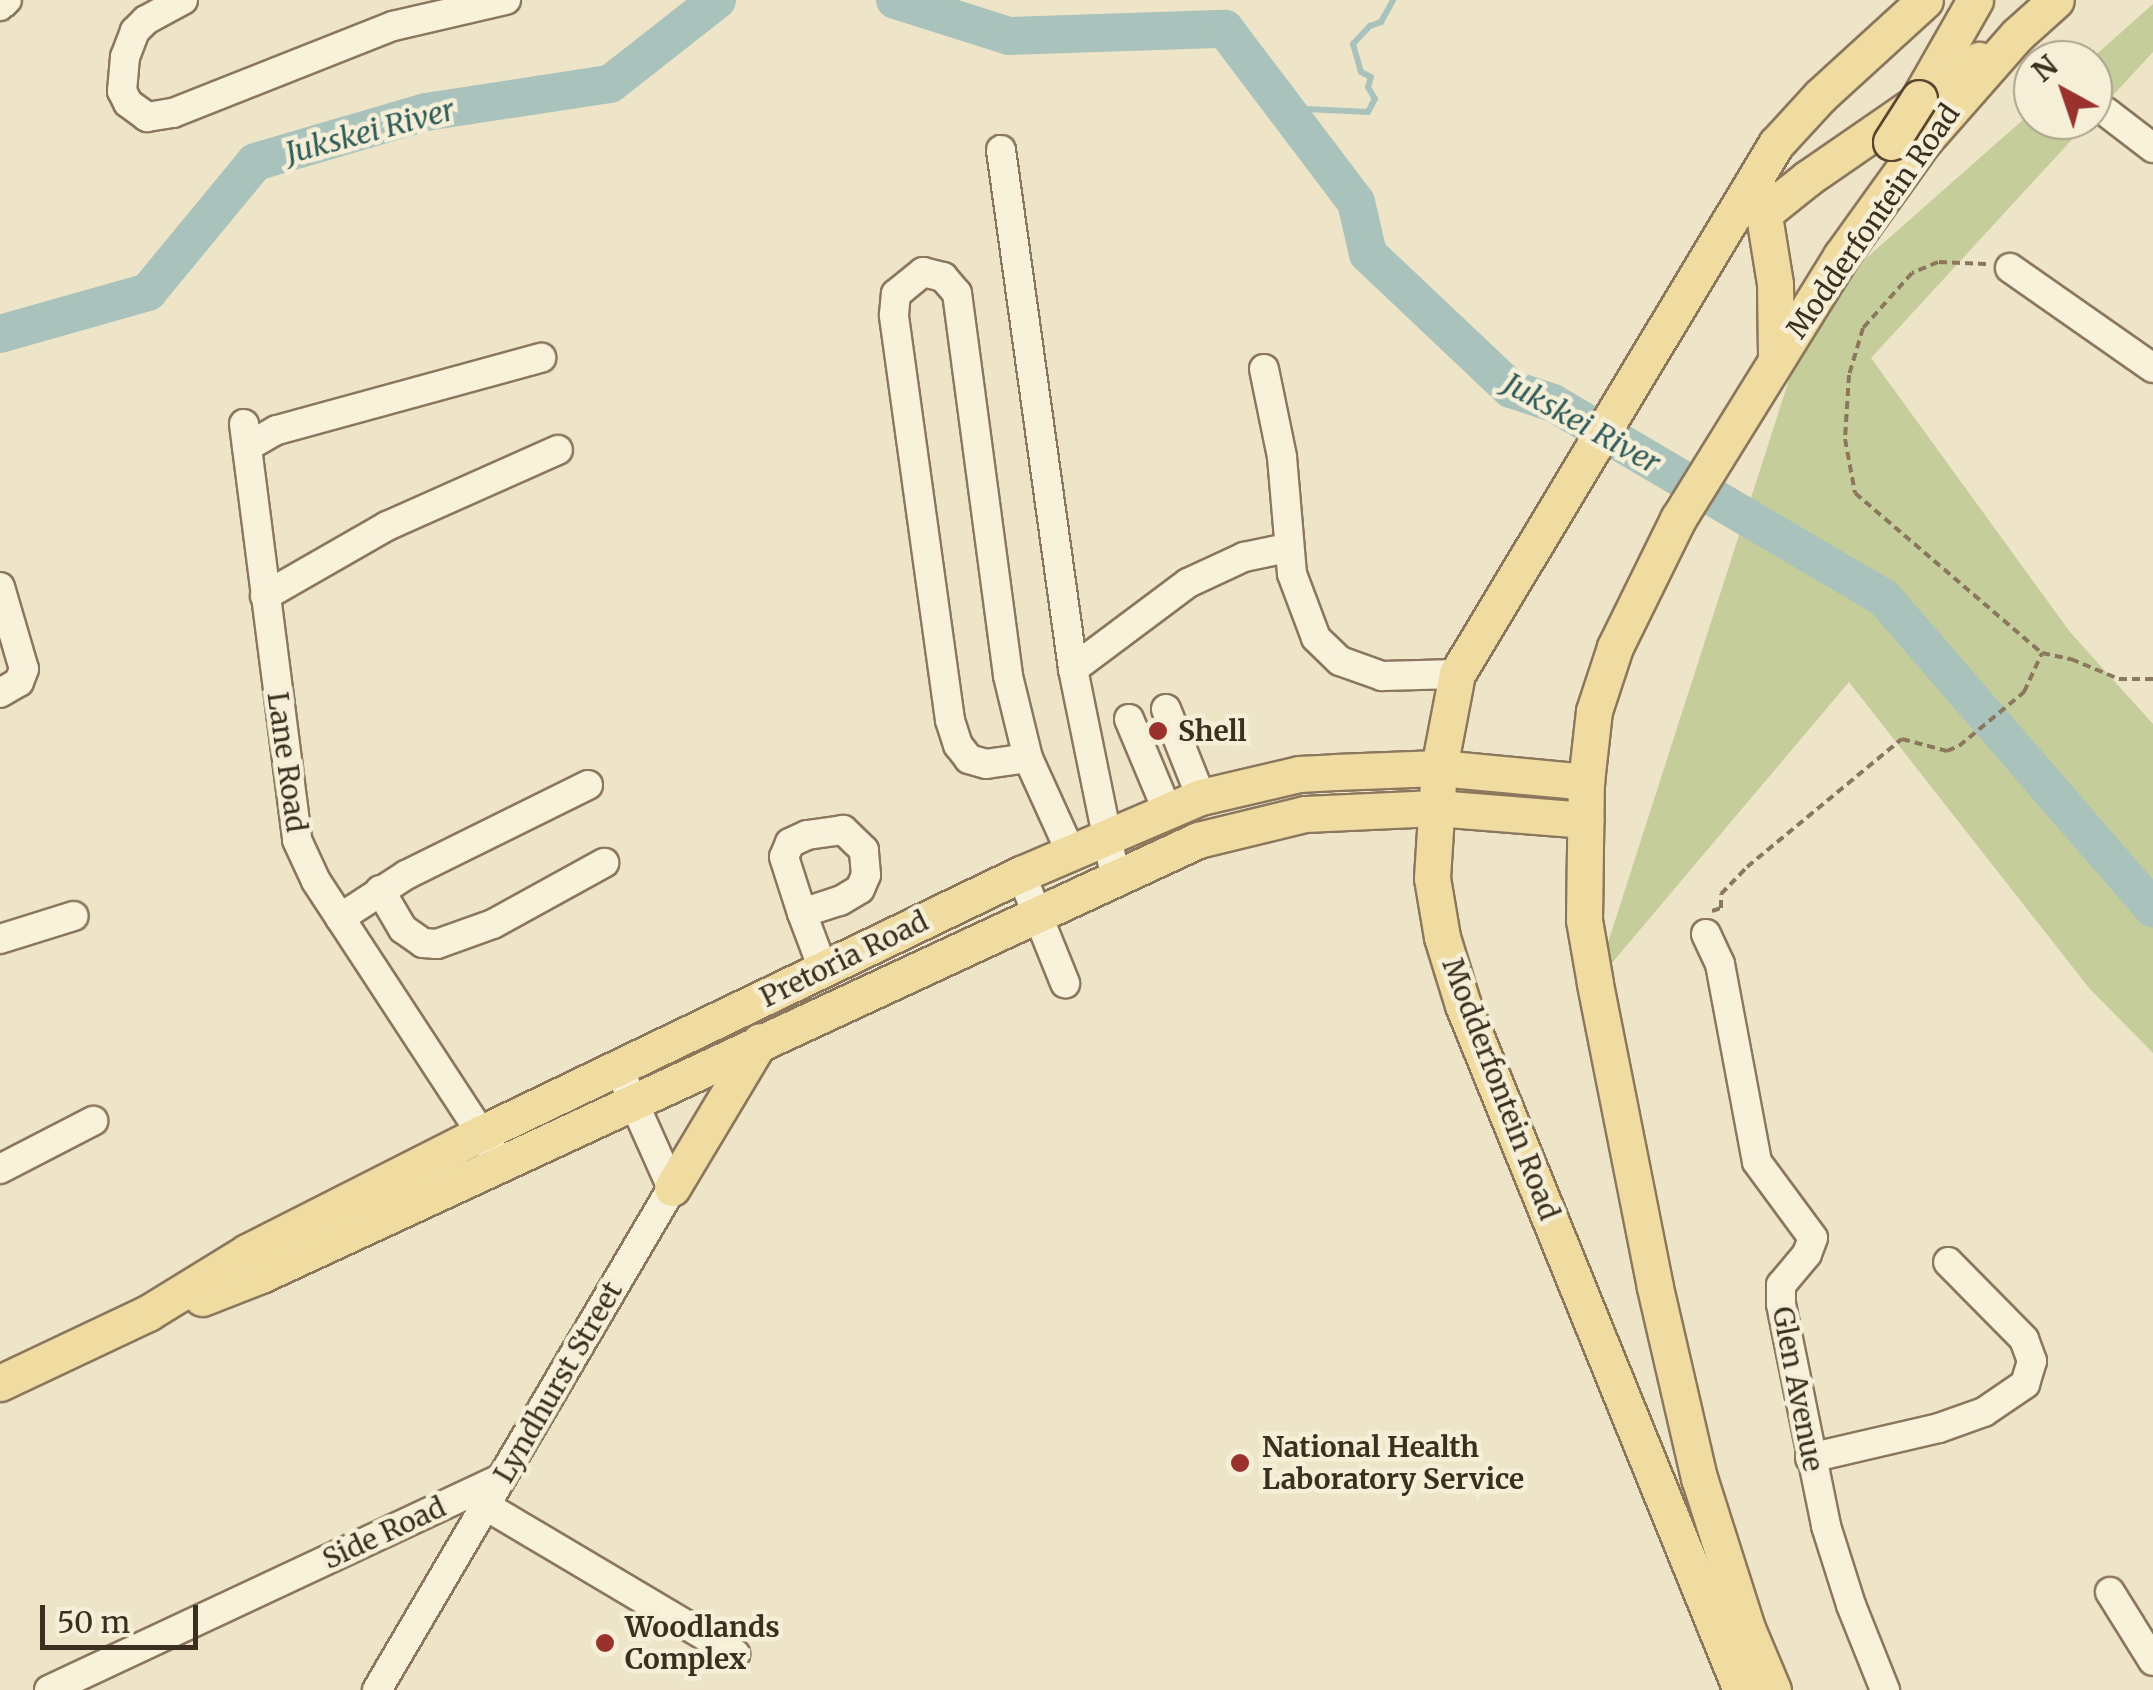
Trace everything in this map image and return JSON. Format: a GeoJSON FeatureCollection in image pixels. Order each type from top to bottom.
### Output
{"type":"FeatureCollection","features":[{"type":"Feature","properties":{"kind":"main road","name":"Modderfontein Road"},"geometry":{"type":"LineString","coordinates":[[1742,1690],[1463,1004],[1442,937],[1432,878],[1438,768],[1457,674],[1623,404],[1761,197],[1776,144],[1820,96],[1925,0]]}},
{"type":"Feature","properties":{"kind":"main road"},"geometry":{"type":"LineString","coordinates":[[1841,256],[1890,142],[1920,98],[1975,0]]}},
{"type":"Feature","properties":{"kind":"main road","name":"Modderfontein Road"},"geometry":{"type":"LineString","coordinates":[[1772,1690],[1747,1628],[1699,1478],[1655,1287],[1584,920],[1586,782],[1594,710],[1616,647],[1678,519],[1841,256],[1923,142],[2017,35],[2056,0]]}},
{"type":"Feature","properties":{"kind":"main road"},"geometry":{"type":"LineString","coordinates":[[1761,197],[1808,178],[2017,35]]}},
{"type":"Feature","properties":{"kind":"main road","name":"Modderfontein Road"},"geometry":{"type":"LineString","coordinates":[[1761,197],[1775,284],[1776,359]]}},
{"type":"Feature","properties":{"kind":"main road","name":"Pretoria Road"},"geometry":{"type":"LineString","coordinates":[[0,1383],[148,1313],[261,1275],[491,1148],[618,1068],[1021,874],[1201,797],[1299,774],[1438,768],[1586,782]]}},
{"type":"Feature","properties":{"kind":"main road","name":"Pretoria Road"},"geometry":{"type":"LineString","coordinates":[[491,1148],[634,1102],[1115,876],[1247,825],[1305,814],[1436,808],[1586,820]]}},
{"type":"Feature","properties":{"kind":"main road"},"geometry":{"type":"LineString","coordinates":[[1371,811],[1405,836],[1432,878]]}},
{"type":"Feature","properties":{"kind":"main road"},"geometry":{"type":"LineString","coordinates":[[823,970],[839,1004]]}},
{"type":"Feature","properties":{"kind":"main road"},"geometry":{"type":"LineString","coordinates":[[672,1188],[761,1040]]}},
{"type":"Feature","properties":{"kind":"street"},"geometry":{"type":"LineString","coordinates":[[0,6],[8,0]]}},
{"type":"Feature","properties":{"kind":"street"},"geometry":{"type":"LineString","coordinates":[[183,0],[146,20],[135,31],[125,57],[122,91],[128,103],[147,117],[173,113],[389,13],[506,0]]}},
{"type":"Feature","properties":{"kind":"street"},"geometry":{"type":"LineString","coordinates":[[2113,117],[2153,148]]}},
{"type":"Feature","properties":{"kind":"street"},"geometry":{"type":"LineString","coordinates":[[1001,150],[1073,669],[1115,876]]}},
{"type":"Feature","properties":{"kind":"street"},"geometry":{"type":"LineString","coordinates":[[2010,268],[2153,368]]}},
{"type":"Feature","properties":{"kind":"street"},"geometry":{"type":"LineString","coordinates":[[1028,758],[986,764],[969,759],[958,745],[950,720],[894,316],[896,294],[923,272],[942,277],[957,293],[1008,676],[1028,758],[1071,853]]}},
{"type":"Feature","properties":{"kind":"street","name":"Lane Road"},"geometry":{"type":"LineString","coordinates":[[491,1148],[304,859],[294,828],[246,435],[541,358]]}},
{"type":"Feature","properties":{"kind":"street"},"geometry":{"type":"LineString","coordinates":[[1264,370],[1282,457],[1288,548],[1316,638],[1340,662],[1382,676],[1457,674]]}},
{"type":"Feature","properties":{"kind":"street"},"geometry":{"type":"LineString","coordinates":[[265,596],[387,526],[558,450]]}},
{"type":"Feature","properties":{"kind":"street"},"geometry":{"type":"LineString","coordinates":[[1073,669],[1188,584],[1244,557],[1288,548]]}},
{"type":"Feature","properties":{"kind":"street"},"geometry":{"type":"LineString","coordinates":[[0,587],[24,669],[19,682],[0,693]]}},
{"type":"Feature","properties":{"kind":"street"},"geometry":{"type":"LineString","coordinates":[[1086,735],[1145,714]]}},
{"type":"Feature","properties":{"kind":"street"},"geometry":{"type":"LineString","coordinates":[[1145,714],[1201,797]]}},
{"type":"Feature","properties":{"kind":"street"},"geometry":{"type":"LineString","coordinates":[[1145,714],[1167,810]]}},
{"type":"Feature","properties":{"kind":"street"},"geometry":{"type":"LineString","coordinates":[[340,918],[380,890],[588,785]]}},
{"type":"Feature","properties":{"kind":"street"},"geometry":{"type":"LineString","coordinates":[[380,890],[403,930],[423,943],[437,944],[493,924],[604,863]]}},
{"type":"Feature","properties":{"kind":"street"},"geometry":{"type":"LineString","coordinates":[[1021,874],[1065,982]]}},
{"type":"Feature","properties":{"kind":"street"},"geometry":{"type":"LineString","coordinates":[[802,913],[823,970]]}},
{"type":"Feature","properties":{"kind":"street"},"geometry":{"type":"LineString","coordinates":[[0,939],[74,916]]}},
{"type":"Feature","properties":{"kind":"street","name":"Glen Avenue"},"geometry":{"type":"LineString","coordinates":[[1706,934],[1720,964],[1757,1162],[1813,1238],[1780,1292],[1810,1458],[1850,1605],[1885,1690]]}},
{"type":"Feature","properties":{"kind":"street"},"geometry":{"type":"LineString","coordinates":[[618,1068],[672,1188]]}},
{"type":"Feature","properties":{"kind":"street"},"geometry":{"type":"LineString","coordinates":[[0,1169],[93,1121]]}},
{"type":"Feature","properties":{"kind":"street","name":"Lyndhurst Street"},"geometry":{"type":"LineString","coordinates":[[377,1690],[672,1188]]}},
{"type":"Feature","properties":{"kind":"street"},"geometry":{"type":"LineString","coordinates":[[1810,1458],[1940,1428],[1984,1412],[2025,1384],[2032,1361],[2024,1339],[1948,1262]]}},
{"type":"Feature","properties":{"kind":"street","name":"Side Road"},"geometry":{"type":"LineString","coordinates":[[49,1690],[501,1478]]}},
{"type":"Feature","properties":{"kind":"street"},"geometry":{"type":"LineString","coordinates":[[486,1506],[735,1654]]}},
{"type":"Feature","properties":{"kind":"street"},"geometry":{"type":"LineString","coordinates":[[2110,1592],[2153,1661]]}},
{"type":"Feature","properties":{"kind":"path"},"geometry":{"type":"LineString","coordinates":[[2010,268],[1938,262],[1912,273],[1863,328],[1849,374],[1846,439],[1855,493],[2042,653],[2071,659],[2119,679],[2153,679]]}},
{"type":"Feature","properties":{"kind":"path"},"geometry":{"type":"LineString","coordinates":[[1706,934],[1704,920],[1708,912],[1721,908],[1725,887],[1902,739],[1948,751],[1959,746],[2024,692],[2042,653]]}},
{"type":"Feature","properties":{"kind":"green space"},"geometry":{"type":"Polygon","coordinates":[[[2153,4],[2153,52],[2113,95],[2113,40],[2153,4]]]}},
{"type":"Feature","properties":{"kind":"green space"},"geometry":{"type":"Polygon","coordinates":[[[2013,129],[2013,140],[2072,140],[1871,358],[2070,632],[2153,724],[2153,1053],[2089,988],[1849,682],[1595,983],[1813,305],[2013,129]]]}},
{"type":"Feature","properties":{"kind":"waterway","name":"Jukskei River"},"geometry":{"type":"LineString","coordinates":[[0,334],[148,292],[255,162],[426,112],[610,84],[717,0]]}},
{"type":"Feature","properties":{"kind":"waterway","name":"Jukskei River"},"geometry":{"type":"LineString","coordinates":[[895,0],[1009,36],[1225,29],[1356,202],[1368,254],[1511,389],[1553,403],[1884,598],[2153,909]]}},
{"type":"Feature","properties":{"kind":"waterway"},"geometry":{"type":"LineString","coordinates":[[1284,108],[1368,112],[1375,99],[1368,87],[1371,77],[1361,72],[1353,44],[1370,26],[1381,22],[1393,0]]}},
{"type":"Feature","properties":{"kind":"place","name":"Shell"},"geometry":{"type":"Point","coordinates":[1158,731]}},
{"type":"Feature","properties":{"kind":"place","name":"National Health Laboratory Service"},"geometry":{"type":"Point","coordinates":[1240,1463]}},
{"type":"Feature","properties":{"kind":"place","name":"Woodlands Complex"},"geometry":{"type":"Point","coordinates":[605,1643]}}]}
